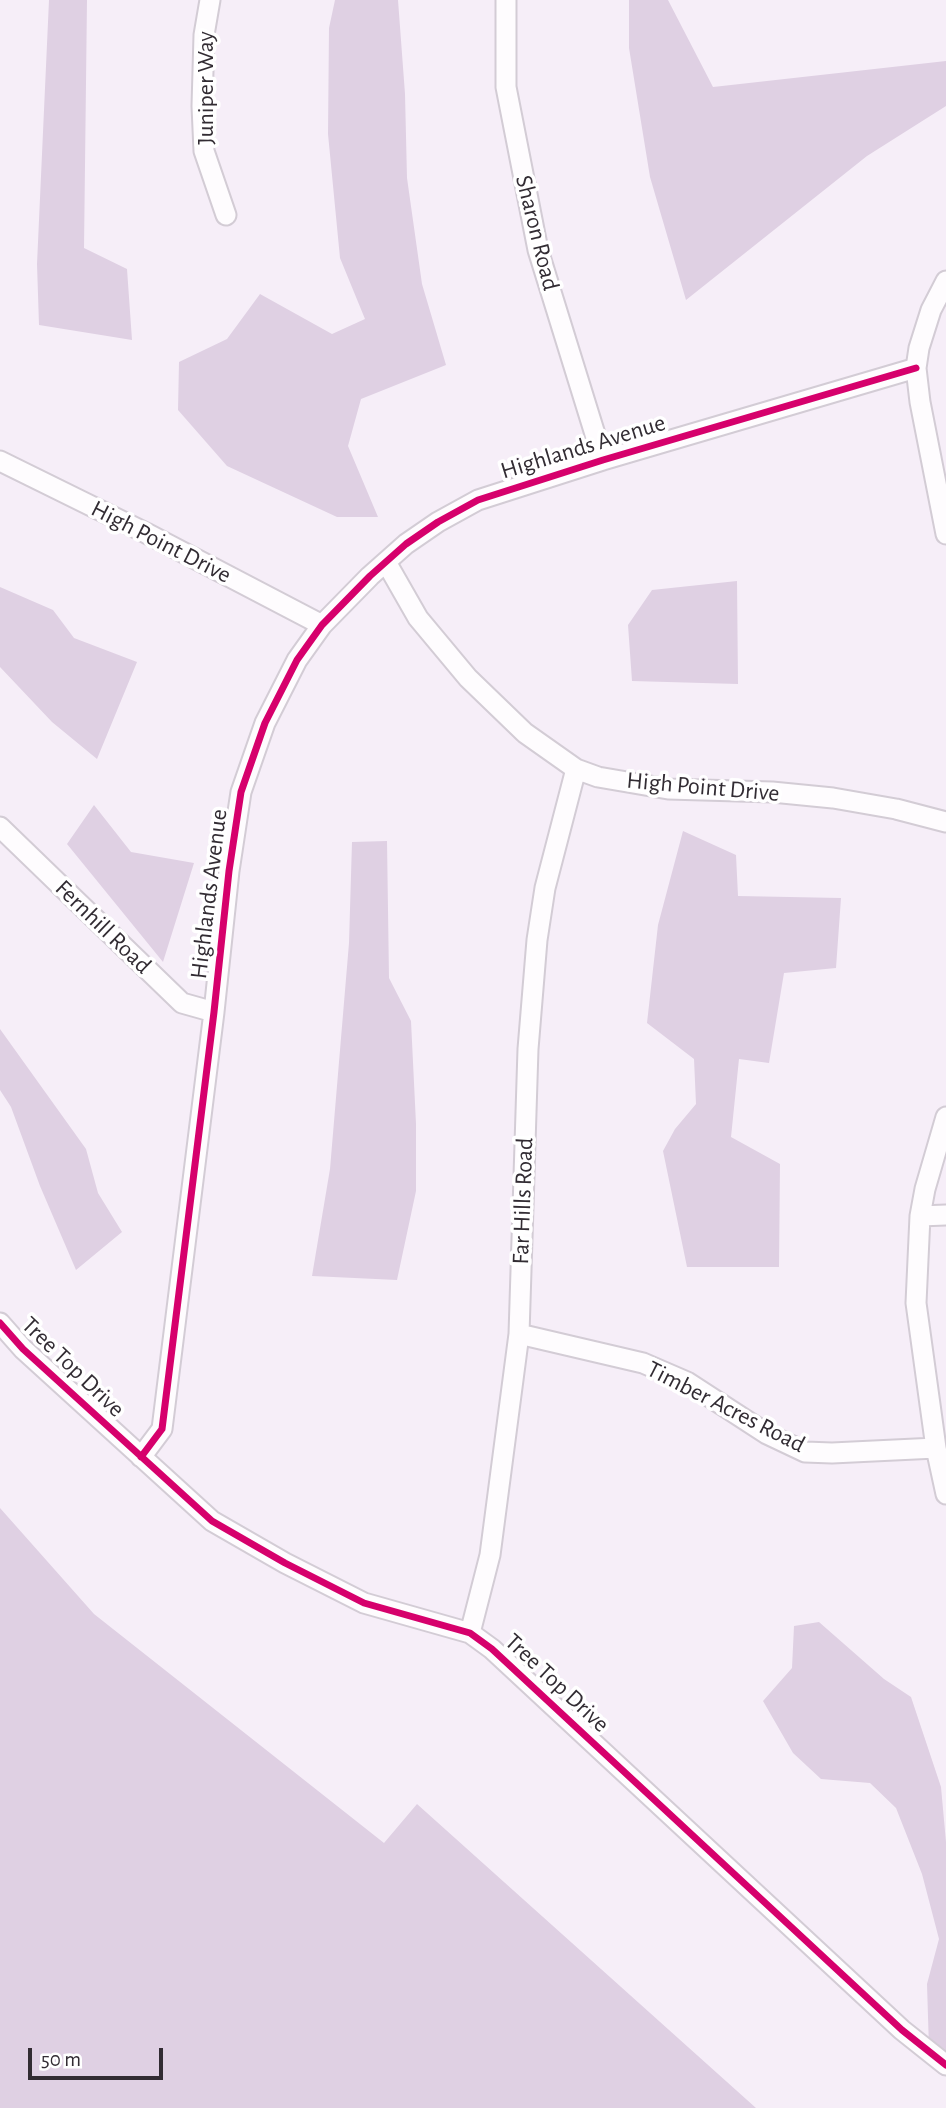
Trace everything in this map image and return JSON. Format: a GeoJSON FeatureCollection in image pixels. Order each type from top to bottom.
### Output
{"type":"FeatureCollection","features":[{"type":"Feature","properties":{"kind":"street","name":"Juniper Way"},"geometry":{"type":"LineString","coordinates":[[210,0],[204,36],[204,151],[226,215]]}},
{"type":"Feature","properties":{"kind":"street","name":"Sharon Road"},"geometry":{"type":"LineString","coordinates":[[506,0],[506,87],[527,201],[538,250],[603,460]]}},
{"type":"Feature","properties":{"kind":"street"},"geometry":{"type":"LineString","coordinates":[[946,281],[928,319],[916,368],[920,402],[946,534]]}},
{"type":"Feature","properties":{"kind":"street","name":"Highlands Avenue"},"geometry":{"type":"LineString","coordinates":[[141,1457],[162,1429],[229,871],[242,792],[265,723],[297,660],[322,625],[386,562],[438,522],[478,500],[603,460],[916,368]]}},
{"type":"Feature","properties":{"kind":"street","name":"High Point Drive"},"geometry":{"type":"LineString","coordinates":[[0,461],[146,533],[322,625]]}},
{"type":"Feature","properties":{"kind":"street","name":"High Point Drive"},"geometry":{"type":"LineString","coordinates":[[386,562],[418,618],[468,678],[525,733],[576,769],[598,777],[668,789],[772,792],[833,798],[896,808],[946,822]]}},
{"type":"Feature","properties":{"kind":"street","name":"Far Hills Road"},"geometry":{"type":"LineString","coordinates":[[470,1633],[490,1555],[519,1334],[528,1049],[537,940],[545,888],[576,769]]}},
{"type":"Feature","properties":{"kind":"street","name":"Fernhill Road"},"geometry":{"type":"LineString","coordinates":[[0,827],[182,1003],[214,1012]]}},
{"type":"Feature","properties":{"kind":"street"},"geometry":{"type":"LineString","coordinates":[[946,1117],[920,1216],[916,1303],[936,1448],[946,1494]]}},
{"type":"Feature","properties":{"kind":"street"},"geometry":{"type":"LineString","coordinates":[[920,1216],[946,1215]]}},
{"type":"Feature","properties":{"kind":"street","name":"Tree Top Drive"},"geometry":{"type":"LineString","coordinates":[[0,1323],[23,1349],[212,1521],[285,1563],[364,1603],[470,1633],[492,1649],[902,2030],[946,2065]]}},
{"type":"Feature","properties":{"kind":"street","name":"Timber Acres Road"},"geometry":{"type":"LineString","coordinates":[[519,1334],[643,1363],[687,1382],[767,1434],[805,1452],[936,1448]]}},
{"type":"Feature","properties":{"kind":"shaded area"},"geometry":{"type":"Polygon","coordinates":[[[49,0],[87,0],[84,248],[127,269],[132,340],[39,325],[37,264],[49,0]]]}},
{"type":"Feature","properties":{"kind":"shaded area"},"geometry":{"type":"Polygon","coordinates":[[[335,0],[398,0],[405,94],[407,178],[422,284],[446,365],[361,399],[348,446],[378,517],[337,517],[227,466],[178,410],[179,362],[227,339],[260,294],[332,334],[365,319],[340,258],[328,134],[329,28],[335,0]]]}},
{"type":"Feature","properties":{"kind":"shaded area"},"geometry":{"type":"Polygon","coordinates":[[[629,0],[668,0],[713,87],[946,61],[946,106],[867,156],[686,300],[650,177],[629,48],[629,0]]]}},
{"type":"Feature","properties":{"kind":"shaded area"},"geometry":{"type":"Polygon","coordinates":[[[737,581],[738,684],[632,681],[628,625],[652,590],[737,581]]]}},
{"type":"Feature","properties":{"kind":"shaded area"},"geometry":{"type":"Polygon","coordinates":[[[0,587],[53,610],[74,638],[137,662],[97,759],[52,722],[0,667],[0,587]]]}},
{"type":"Feature","properties":{"kind":"shaded area"},"geometry":{"type":"Polygon","coordinates":[[[94,805],[131,852],[194,863],[163,962],[67,844],[94,805]]]}},
{"type":"Feature","properties":{"kind":"shaded area"},"geometry":{"type":"Polygon","coordinates":[[[683,831],[736,855],[738,896],[841,898],[836,968],[784,973],[769,1063],[739,1059],[731,1137],[780,1164],[779,1267],[687,1267],[663,1151],[675,1129],[696,1104],[694,1059],[647,1023],[658,925],[683,831]]]}},
{"type":"Feature","properties":{"kind":"shaded area"},"geometry":{"type":"Polygon","coordinates":[[[387,841],[389,978],[411,1021],[416,1191],[397,1280],[312,1276],[330,1169],[349,943],[352,842],[387,841]]]}},
{"type":"Feature","properties":{"kind":"shaded area"},"geometry":{"type":"Polygon","coordinates":[[[0,1029],[86,1149],[98,1193],[122,1232],[76,1270],[40,1186],[11,1107],[0,1090],[0,1029]]]}},
{"type":"Feature","properties":{"kind":"shaded area"},"geometry":{"type":"Polygon","coordinates":[[[0,1508],[94,1614],[384,1843],[417,1804],[756,2108],[0,2108],[0,1508]]]}},
{"type":"Feature","properties":{"kind":"shaded area"},"geometry":{"type":"Polygon","coordinates":[[[819,1622],[884,1679],[911,1697],[941,1787],[946,1842],[946,2052],[929,2049],[927,1984],[939,1939],[922,1874],[896,1808],[870,1783],[821,1779],[793,1753],[763,1701],[792,1668],[794,1626],[819,1622]]]}},
{"type":"Feature","properties":{"kind":"cycle path"},"geometry":{"type":"LineString","coordinates":[[141,1457],[162,1429],[229,871],[241,792],[265,723],[297,660],[322,625],[406,544],[478,500],[603,460],[916,368]]}},
{"type":"Feature","properties":{"kind":"cycle path"},"geometry":{"type":"LineString","coordinates":[[0,1323],[23,1349],[212,1521],[285,1563],[364,1603],[470,1633],[492,1649],[902,2030],[946,2065]]}}]}
